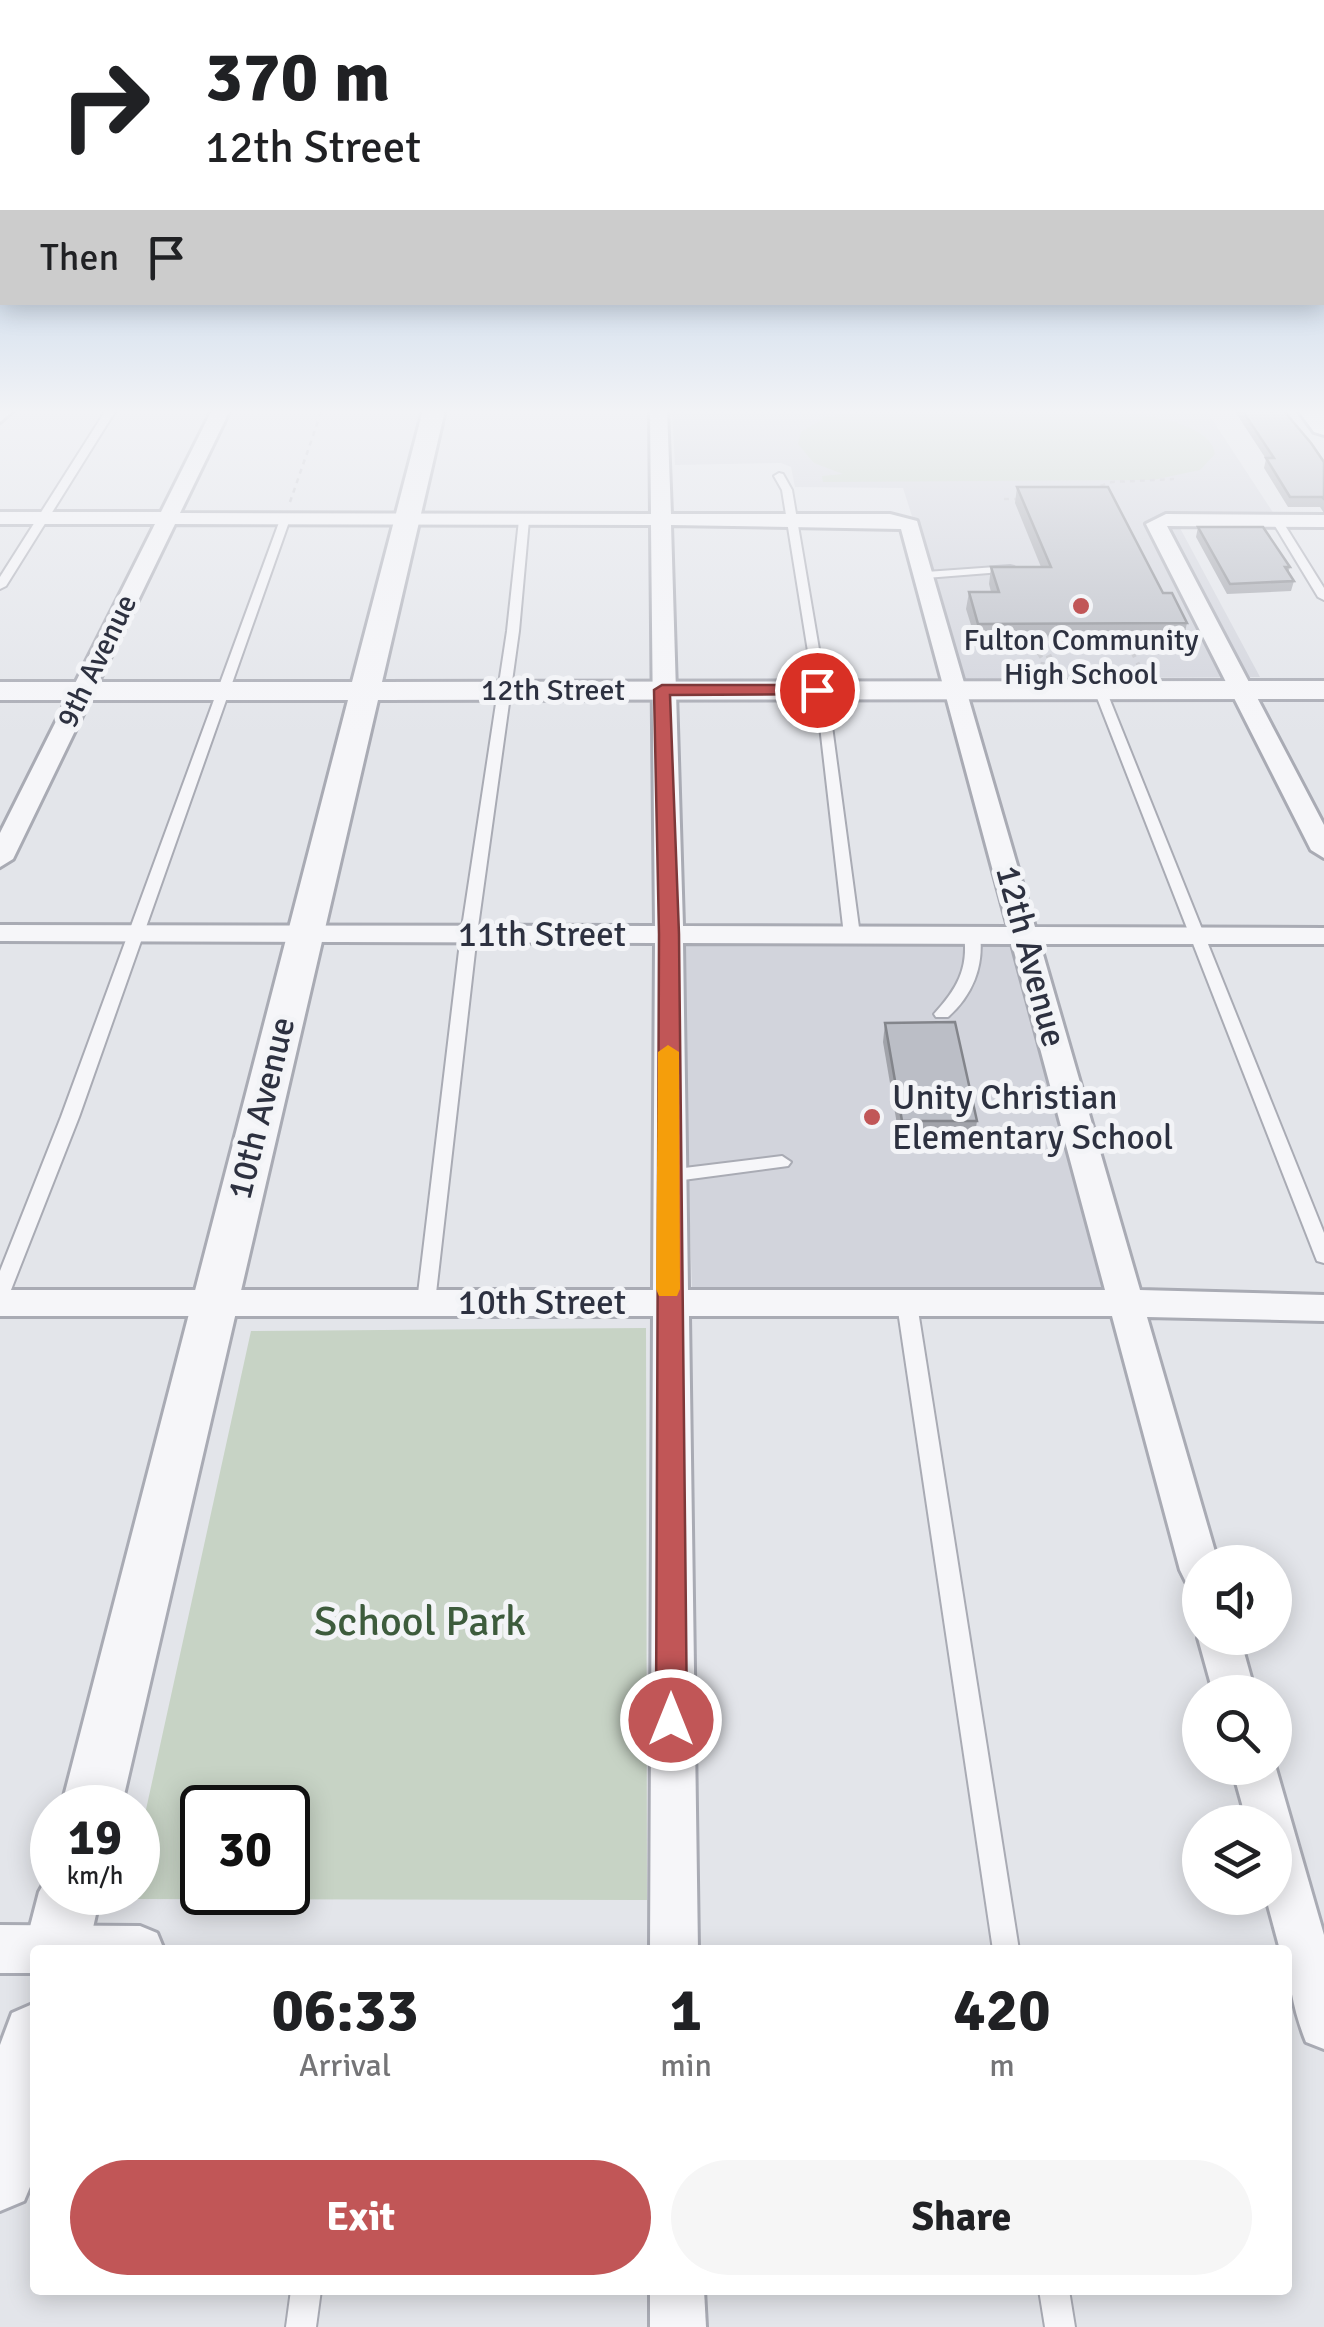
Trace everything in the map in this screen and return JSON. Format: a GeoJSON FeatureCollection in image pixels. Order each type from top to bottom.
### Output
{"type":"FeatureCollection","features":[{"type":"Feature","properties":{"kind":"street"},"geometry":{"type":"LineString","coordinates":[[116,519],[790,520]]}},
{"type":"Feature","properties":{"kind":"street","name":"9th Avenue"},"geometry":{"type":"LineString","coordinates":[[0,859],[167,519]]}},
{"type":"Feature","properties":{"kind":"street","name":"10th Avenue"},"geometry":{"type":"LineString","coordinates":[[97,1785],[406,519]]}},
{"type":"Feature","properties":{"kind":"street"},"geometry":{"type":"LineString","coordinates":[[660,520],[669,934],[674,1945]]}},
{"type":"Feature","properties":{"kind":"street","name":"12th Avenue"},"geometry":{"type":"LineString","coordinates":[[790,520],[902,521],[910,526],[1193,1545]]}},
{"type":"Feature","properties":{"kind":"street"},"geometry":{"type":"LineString","coordinates":[[1324,520],[1160,520],[1156,524],[1324,850]]}},
{"type":"Feature","properties":{"kind":"street","name":"12th Street"},"geometry":{"type":"LineString","coordinates":[[0,691],[1324,690]]}},
{"type":"Feature","properties":{"kind":"street","name":"11th Street"},"geometry":{"type":"LineString","coordinates":[[0,933],[1324,936]]}},
{"type":"Feature","properties":{"kind":"street","name":"10th Street"},"geometry":{"type":"LineString","coordinates":[[0,1303],[1126,1302],[1324,1308]]}},
{"type":"Feature","properties":{"kind":"street"},"geometry":{"type":"LineString","coordinates":[[1292,1905],[1324,2024]]}},
{"type":"Feature","properties":{"kind":"street"},"geometry":{"type":"LineString","coordinates":[[46,1935],[109,1945]]}},
{"type":"Feature","properties":{"kind":"street"},"geometry":{"type":"LineString","coordinates":[[0,2177],[30,2056]]}},
{"type":"Feature","properties":{"kind":"street"},"geometry":{"type":"LineString","coordinates":[[677,2295],[678,2327]]}},
{"type":"Feature","properties":{"kind":"lane"},"geometry":{"type":"LineString","coordinates":[[0,586],[42,519]]}},
{"type":"Feature","properties":{"kind":"lane"},"geometry":{"type":"LineString","coordinates":[[0,1295],[70,1116],[285,519]]}},
{"type":"Feature","properties":{"kind":"lane"},"geometry":{"type":"LineString","coordinates":[[426,1302],[469,934],[524,520]]}},
{"type":"Feature","properties":{"kind":"lane"},"geometry":{"type":"LineString","coordinates":[[790,520],[826,726],[852,935]]}},
{"type":"Feature","properties":{"kind":"lane"},"geometry":{"type":"LineString","coordinates":[[1277,521],[1324,596]]}},
{"type":"Feature","properties":{"kind":"lane"},"geometry":{"type":"LineString","coordinates":[[926,575],[1014,569]]}},
{"type":"Feature","properties":{"kind":"lane"},"geometry":{"type":"LineString","coordinates":[[1100,690],[1324,1256]]}},
{"type":"Feature","properties":{"kind":"lane"},"geometry":{"type":"LineString","coordinates":[[942,1014],[961,996],[976,950],[972,935]]}},
{"type":"Feature","properties":{"kind":"lane"},"geometry":{"type":"LineString","coordinates":[[668,1176],[782,1162]]}},
{"type":"Feature","properties":{"kind":"lane"},"geometry":{"type":"LineString","coordinates":[[907,1304],[1005,1945]]}},
{"type":"Feature","properties":{"kind":"lane"},"geometry":{"type":"LineString","coordinates":[[301,2327],[305,2295]]}},
{"type":"Feature","properties":{"kind":"lane"},"geometry":{"type":"LineString","coordinates":[[1055,2295],[1060,2327]]}},
{"type":"Feature","properties":{"kind":"path"},"geometry":{"type":"LineString","coordinates":[[972,644],[1033,644],[1047,679]]}},
{"type":"Feature","properties":{"kind":"path"},"geometry":{"type":"LineString","coordinates":[[1128,644],[1145,679]]}},
{"type":"Feature","properties":{"kind":"path"},"geometry":{"type":"LineString","coordinates":[[1042,660],[1062,648],[1193,646]]}},
{"type":"Feature","properties":{"kind":"shaded area"},"geometry":{"type":"Polygon","coordinates":[[[913,519],[1175,519],[1260,677],[964,679],[913,519]]]}},
{"type":"Feature","properties":{"kind":"shaded area","name":"Unity Christian Elementary School"},"geometry":{"type":"Polygon","coordinates":[[[1010,943],[1104,1291],[692,1289],[681,944],[1010,943]]]}},
{"type":"Feature","properties":{"kind":"green space","name":"School Park"},"geometry":{"type":"Polygon","coordinates":[[[646,1328],[647,1900],[310,1899],[310,1785],[180,1785],[180,1899],[160,1899],[160,1785],[151,1785],[251,1331],[646,1328]]]}},
{"type":"Feature","properties":{"kind":"building"},"geometry":{"type":"Polygon","coordinates":[[[1030,519],[1124,519],[1163,593],[1172,593],[1187,623],[978,624],[969,592],[999,592],[991,567],[1051,567],[1030,519]]]}},
{"type":"Feature","properties":{"kind":"building"},"geometry":{"type":"Polygon","coordinates":[[[1198,527],[1263,527],[1290,567],[1285,567],[1294,581],[1230,584],[1198,527]]]}},
{"type":"Feature","properties":{"kind":"building"},"geometry":{"type":"Polygon","coordinates":[[[955,1022],[977,1121],[902,1121],[885,1023],[955,1022]]]}},
{"type":"Feature","properties":{"kind":"slow traffic"},"geometry":{"type":"LineString","coordinates":[[668,1052],[668,1289]]}},
{"type":"Feature","properties":{"kind":"place","name":"Fulton Community High School"},"geometry":{"type":"Point","coordinates":[1081,606]}},
{"type":"Feature","properties":{"kind":"place","name":"Unity Christian Elementary School"},"geometry":{"type":"Point","coordinates":[872,1117]}},
{"type":"Feature","properties":{"kind":"route"},"geometry":{"type":"LineString","coordinates":[[671,1720],[669,934],[662,690],[817,690]]}}]}
